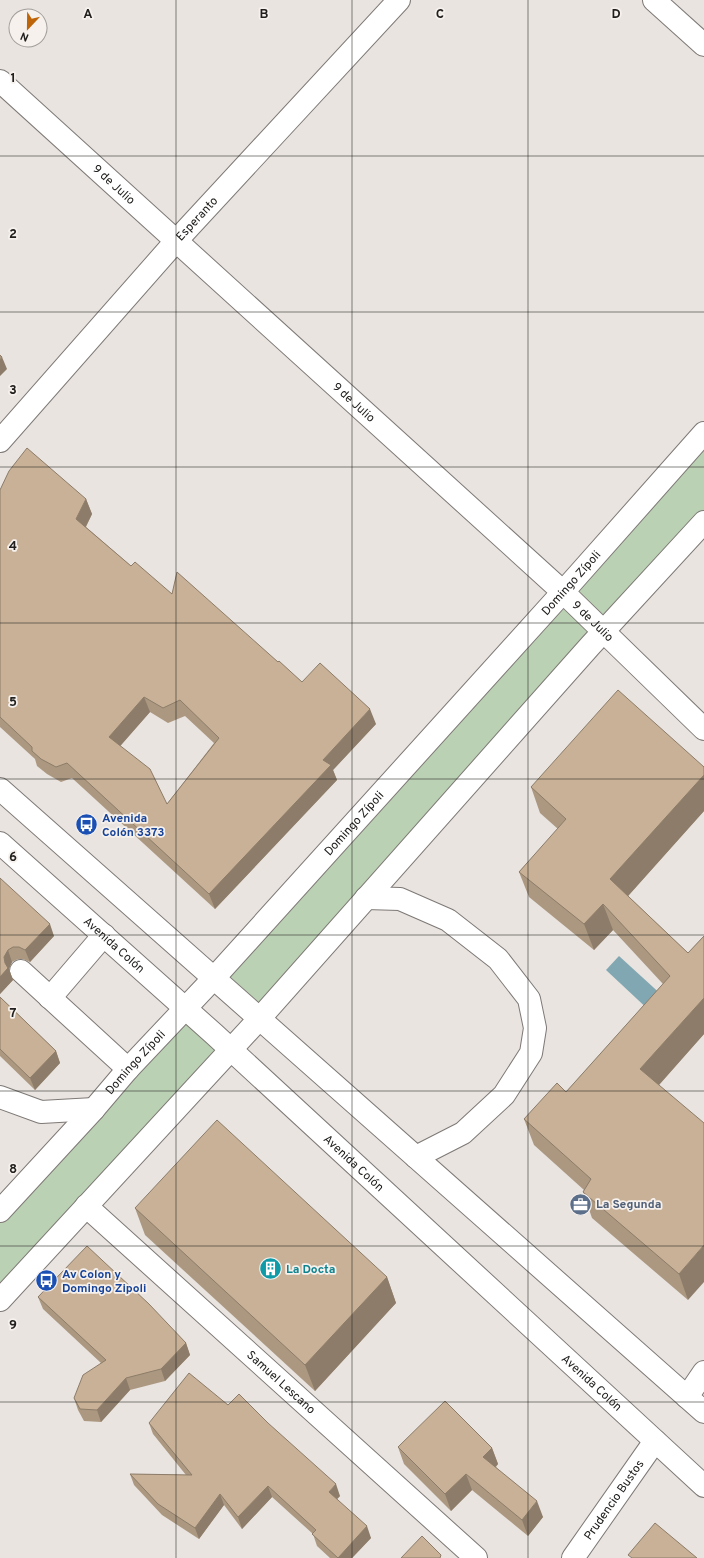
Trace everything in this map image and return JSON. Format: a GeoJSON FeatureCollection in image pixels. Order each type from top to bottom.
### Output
{"type":"FeatureCollection","features":[{"type":"Feature","properties":{"kind":"main road","name":"Esperanto"},"geometry":{"type":"LineString","coordinates":[[0,441],[176,241],[399,0]]}},
{"type":"Feature","properties":{"kind":"main road"},"geometry":{"type":"LineString","coordinates":[[654,0],[704,45]]}},
{"type":"Feature","properties":{"kind":"main road","name":"9 de Julio"},"geometry":{"type":"LineString","coordinates":[[0,81],[563,592],[704,729]]}},
{"type":"Feature","properties":{"kind":"main road","name":"Domingo Zípoli"},"geometry":{"type":"LineString","coordinates":[[0,1211],[94,1109],[128,1069],[214,978],[563,592],[704,433]]}},
{"type":"Feature","properties":{"kind":"main road"},"geometry":{"type":"LineString","coordinates":[[0,1300],[260,1018],[604,631],[704,522]]}},
{"type":"Feature","properties":{"kind":"main road"},"geometry":{"type":"LineString","coordinates":[[0,788],[704,1412]]}},
{"type":"Feature","properties":{"kind":"main road","name":"Avenida Colón"},"geometry":{"type":"LineString","coordinates":[[0,843],[231,1049],[704,1486]]}},
{"type":"Feature","properties":{"kind":"main road"},"geometry":{"type":"LineString","coordinates":[[366,898],[400,899],[448,920],[498,959],[529,999],[535,1028],[531,1053],[504,1095],[463,1133],[416,1157]]}},
{"type":"Feature","properties":{"kind":"main road"},"geometry":{"type":"LineString","coordinates":[[50,998],[104,935]]}},
{"type":"Feature","properties":{"kind":"main road"},"geometry":{"type":"LineString","coordinates":[[21,971],[128,1069]]}},
{"type":"Feature","properties":{"kind":"main road"},"geometry":{"type":"LineString","coordinates":[[0,1098],[41,1112],[94,1109]]}},
{"type":"Feature","properties":{"kind":"main road","name":"Samuel Lescano"},"geometry":{"type":"LineString","coordinates":[[86,1206],[476,1558]]}},
{"type":"Feature","properties":{"kind":"main road"},"geometry":{"type":"LineString","coordinates":[[688,1397],[704,1372]]}},
{"type":"Feature","properties":{"kind":"main road","name":"Prudencio Bustos"},"geometry":{"type":"LineString","coordinates":[[573,1558],[655,1441]]}},
{"type":"Feature","properties":{"kind":"green space"},"geometry":{"type":"Polygon","coordinates":[[[704,433],[704,522],[260,1018],[214,978],[704,433]]]}},
{"type":"Feature","properties":{"kind":"green space"},"geometry":{"type":"Polygon","coordinates":[[[186,1008],[231,1049],[0,1300],[0,1211],[186,1008]]]}},
{"type":"Feature","properties":{"kind":"water"},"geometry":{"type":"Polygon","coordinates":[[[619,956],[665,998],[652,1013],[606,970],[619,956]]]}},
{"type":"Feature","properties":{"kind":"building"},"geometry":{"type":"Polygon","coordinates":[[[27,448],[86,499],[76,519],[131,566],[135,562],[172,594],[177,572],[302,682],[320,663],[370,709],[323,760],[331,765],[209,894],[67,763],[56,767],[41,759],[32,751],[32,747],[0,717],[0,490],[9,471],[27,448]],[[144,697],[109,737],[150,769],[167,804],[219,738],[180,700],[163,708],[144,697]]]}},
{"type":"Feature","properties":{"kind":"building"},"geometry":{"type":"Polygon","coordinates":[[[618,690],[704,767],[704,775],[610,879],[688,953],[704,936],[704,998],[640,1069],[704,1123],[704,1245],[679,1274],[583,1192],[591,1179],[524,1119],[557,1083],[566,1092],[670,976],[603,904],[584,924],[519,872],[566,819],[531,787],[618,690]]]}},
{"type":"Feature","properties":{"kind":"building"},"geometry":{"type":"Polygon","coordinates":[[[0,878],[50,924],[25,950],[19,947],[13,947],[8,950],[4,957],[8,968],[0,977],[0,878]]]}},
{"type":"Feature","properties":{"kind":"building"},"geometry":{"type":"Polygon","coordinates":[[[0,997],[56,1051],[30,1078],[0,1049],[0,997]]]}},
{"type":"Feature","properties":{"kind":"building","name":"La Docta"},"geometry":{"type":"Polygon","coordinates":[[[217,1120],[387,1277],[305,1365],[135,1208],[217,1120]]]}},
{"type":"Feature","properties":{"kind":"building"},"geometry":{"type":"Polygon","coordinates":[[[87,1246],[149,1304],[186,1343],[161,1369],[126,1378],[97,1410],[80,1409],[74,1398],[83,1375],[106,1360],[38,1297],[87,1246]]]}},
{"type":"Feature","properties":{"kind":"building"},"geometry":{"type":"Polygon","coordinates":[[[189,1373],[228,1405],[239,1394],[268,1423],[336,1484],[329,1492],[367,1526],[338,1558],[312,1534],[316,1530],[268,1486],[238,1517],[220,1494],[195,1528],[158,1504],[130,1474],[192,1475],[149,1423],[189,1373]]]}},
{"type":"Feature","properties":{"kind":"building"},"geometry":{"type":"Polygon","coordinates":[[[445,1401],[492,1448],[483,1457],[537,1501],[522,1520],[466,1474],[445,1494],[398,1447],[445,1401]]]}},
{"type":"Feature","properties":{"kind":"building"},"geometry":{"type":"Polygon","coordinates":[[[655,1523],[697,1558],[632,1558],[628,1555],[655,1523]]]}},
{"type":"Feature","properties":{"kind":"building"},"geometry":{"type":"Polygon","coordinates":[[[422,1536],[441,1555],[440,1558],[401,1558],[422,1536]]]}},
{"type":"Feature","properties":{"kind":"place","name":"Avenida Colón 3373"},"geometry":{"type":"Point","coordinates":[87,825]}},
{"type":"Feature","properties":{"kind":"place","name":"La Segunda"},"geometry":{"type":"Point","coordinates":[581,1204]}},
{"type":"Feature","properties":{"kind":"place","name":"La Docta"},"geometry":{"type":"Point","coordinates":[271,1269]}},
{"type":"Feature","properties":{"kind":"place","name":"Av Colon y Domingo Zipoli"},"geometry":{"type":"Point","coordinates":[47,1281]}}]}
